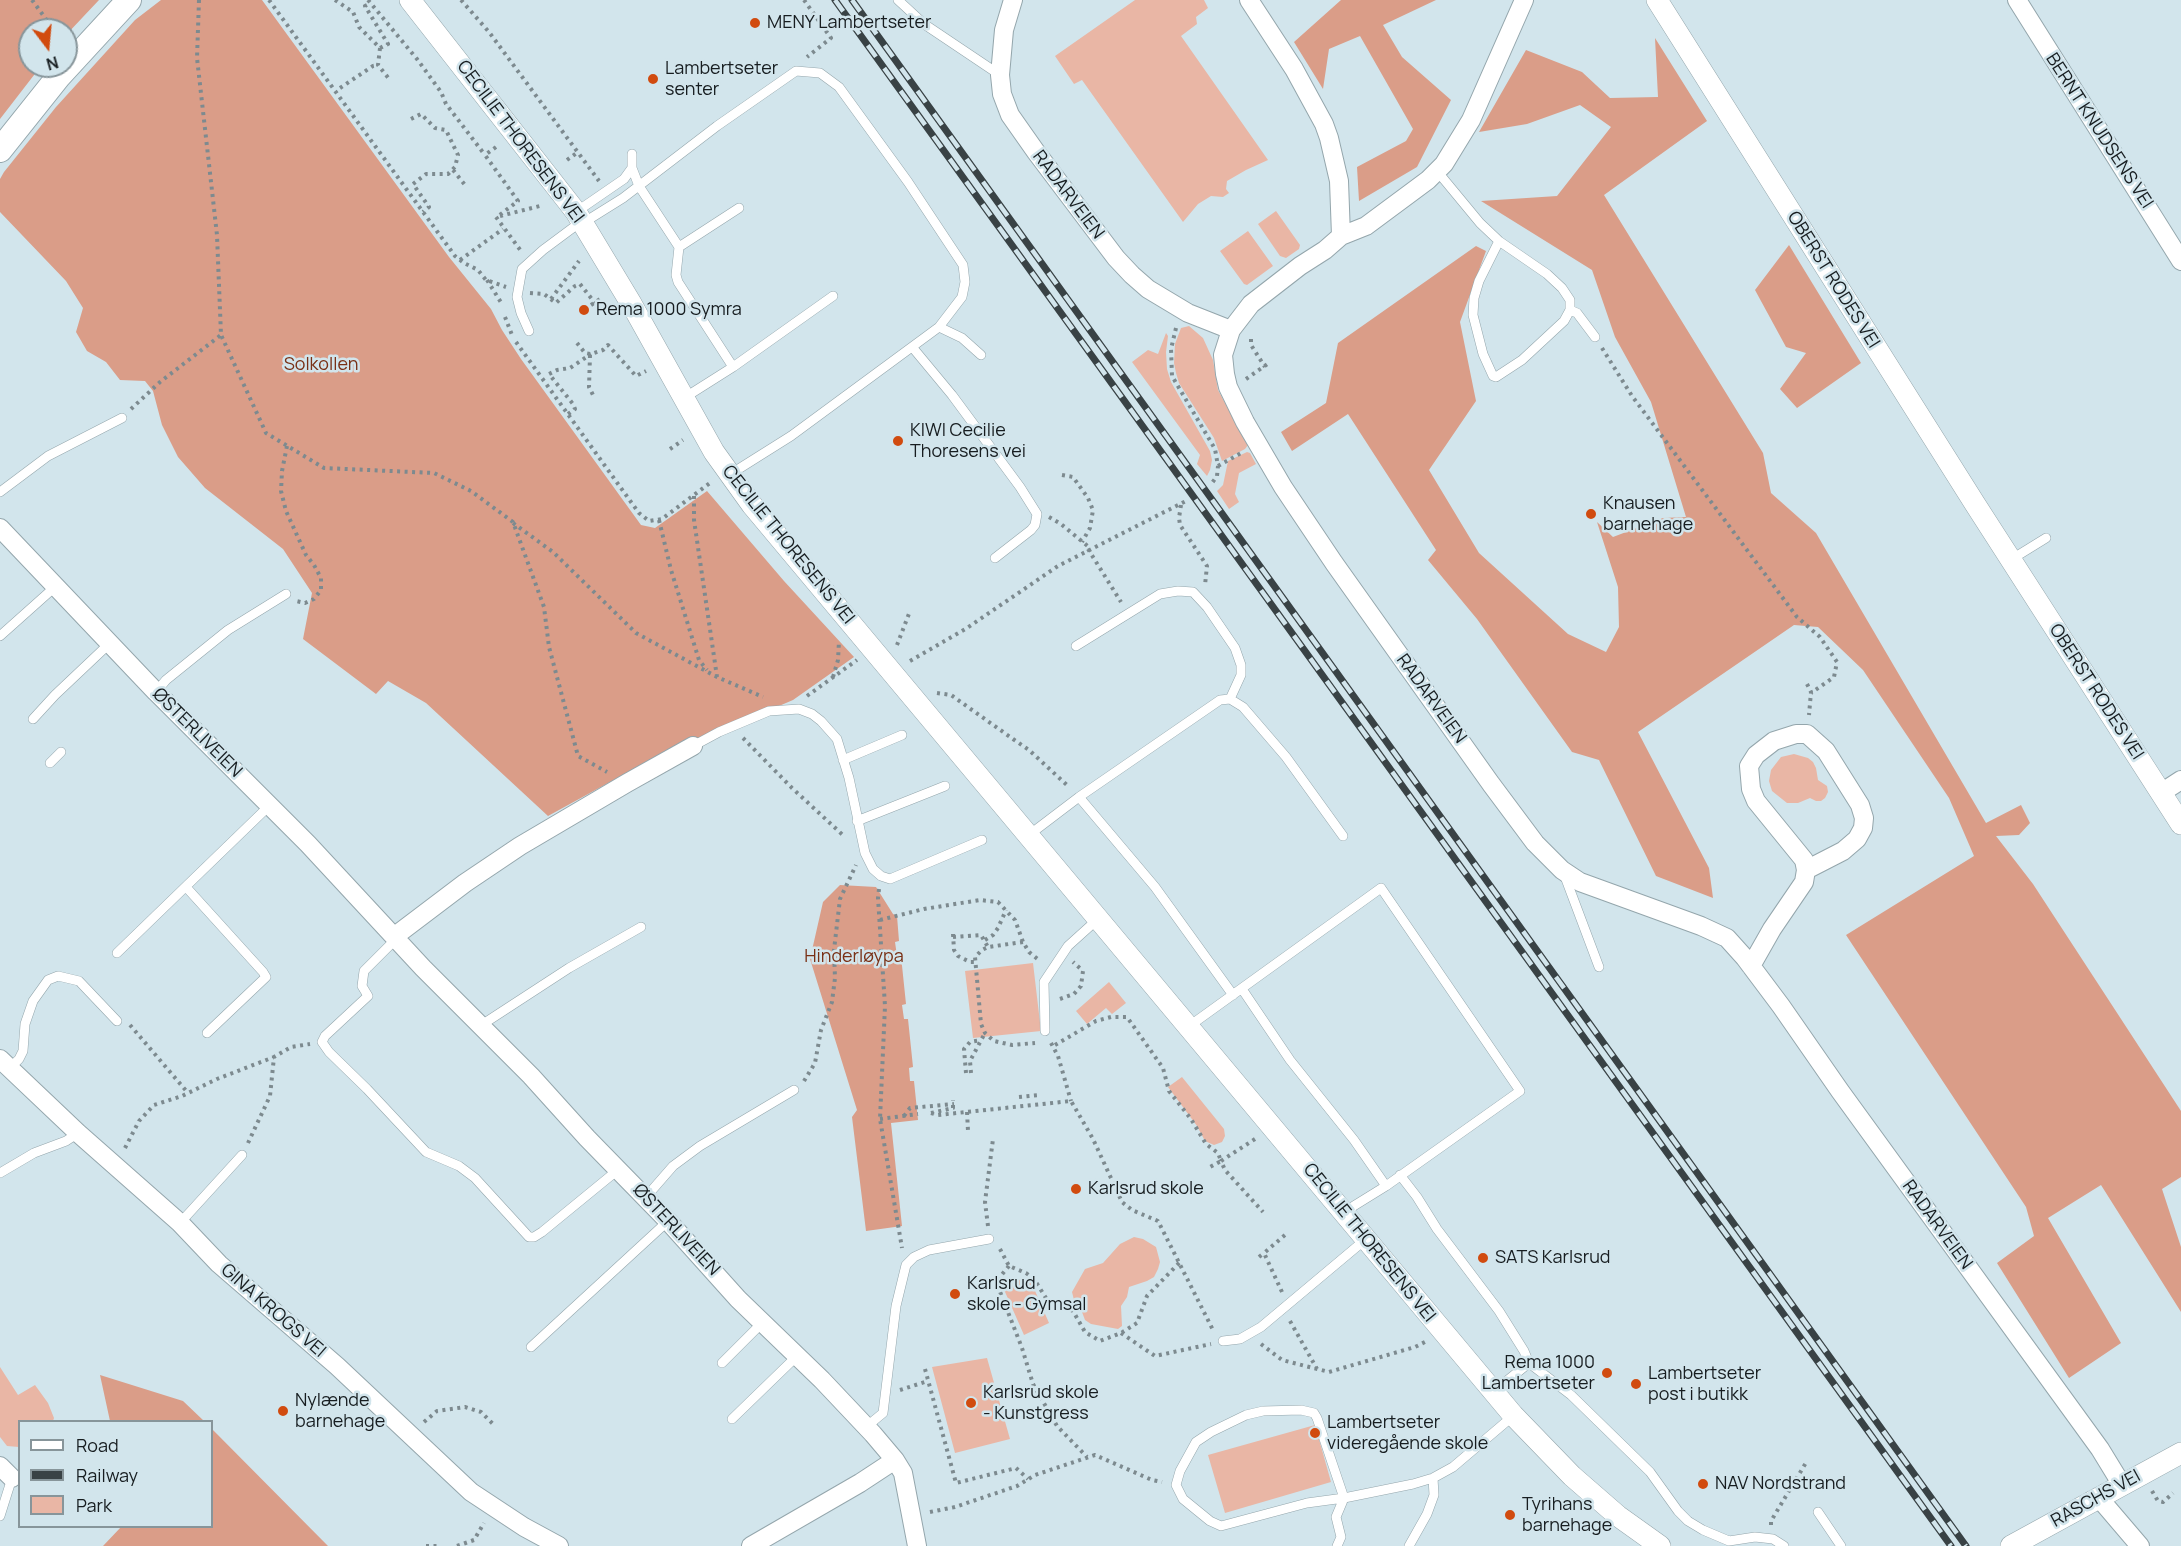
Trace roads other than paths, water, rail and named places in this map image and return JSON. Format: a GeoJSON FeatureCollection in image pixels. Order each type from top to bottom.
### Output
{"type":"FeatureCollection","features":[{"type":"Feature","properties":{"kind":"main road"},"geometry":{"type":"LineString","coordinates":[[0,150],[59,76],[129,0]]}},
{"type":"Feature","properties":{"kind":"street","name":"CECILIE THORESENS VEI"},"geometry":{"type":"LineString","coordinates":[[410,0],[580,219],[684,398],[719,479],[1029,835],[1513,1415],[1572,1476],[1618,1516],[1660,1546]]}},
{"type":"Feature","properties":{"kind":"street","name":"RADARVEIEN"},"geometry":{"type":"LineString","coordinates":[[1013,0],[1004,30],[1000,75],[1002,94],[1010,115],[1116,258],[1148,289],[1183,310],[1232,330]]}},
{"type":"Feature","properties":{"kind":"street"},"geometry":{"type":"LineString","coordinates":[[1249,0],[1294,69],[1326,131],[1335,157],[1339,181],[1341,236]]}},
{"type":"Feature","properties":{"kind":"street","name":"RADARVEIEN"},"geometry":{"type":"LineString","coordinates":[[1524,0],[1471,120],[1444,164],[1428,180],[1366,226],[1341,236],[1251,304],[1232,330],[1223,355],[1228,387],[1245,422],[1283,487],[1334,563],[1535,843],[1562,870],[1596,890],[1701,926],[1727,938],[1751,966],[2100,1449],[2122,1485]]}},
{"type":"Feature","properties":{"kind":"street","name":"OBERST RODES VEI"},"geometry":{"type":"LineString","coordinates":[[1657,0],[2181,824]]}},
{"type":"Feature","properties":{"kind":"street","name":"BERNT KNUDSENS VEI"},"geometry":{"type":"LineString","coordinates":[[2017,0],[2181,261]]}},
{"type":"Feature","properties":{"kind":"street","name":"ØSTERLIVEIEN"},"geometry":{"type":"LineString","coordinates":[[0,528],[156,692],[308,844],[408,952],[531,1076],[587,1138],[669,1221],[738,1299],[866,1427],[895,1460],[903,1473],[917,1546]]}},
{"type":"Feature","properties":{"kind":"street"},"geometry":{"type":"LineString","coordinates":[[1751,966],[1772,928],[1804,882],[1806,870],[1804,860],[1756,801],[1751,789],[1749,766],[1756,755],[1774,741],[1796,734],[1807,734],[1826,751],[1860,805],[1864,818],[1863,828],[1857,839],[1843,850],[1806,870]]}},
{"type":"Feature","properties":{"kind":"street"},"geometry":{"type":"LineString","coordinates":[[396,937],[465,883],[520,846],[693,746]]}},
{"type":"Feature","properties":{"kind":"street"},"geometry":{"type":"LineString","coordinates":[[2161,793],[2181,780]]}},
{"type":"Feature","properties":{"kind":"street","name":"GINA KROGS VEI"},"geometry":{"type":"LineString","coordinates":[[5,1064],[115,1167],[180,1223],[219,1264],[337,1366],[471,1492],[524,1527],[559,1546]]}},
{"type":"Feature","properties":{"kind":"street","name":"RASCHS VEI"},"geometry":{"type":"LineString","coordinates":[[2011,1546],[2181,1453]]}},
{"type":"Feature","properties":{"kind":"street"},"geometry":{"type":"LineString","coordinates":[[751,1546],[860,1483],[895,1460]]}},
{"type":"Feature","properties":{"kind":"street"},"geometry":{"type":"LineString","coordinates":[[2099,1498],[2140,1546]]}},
{"type":"Feature","properties":{"kind":"lane"},"geometry":{"type":"LineString","coordinates":[[898,0],[924,24],[1000,75]]}},
{"type":"Feature","properties":{"kind":"lane"},"geometry":{"type":"LineString","coordinates":[[580,219],[639,186],[717,126],[796,71],[820,73],[838,87],[908,182],[963,265],[965,282],[962,297],[939,327],[791,436],[719,479]]}},
{"type":"Feature","properties":{"kind":"lane"},"geometry":{"type":"LineString","coordinates":[[632,154],[632,168],[639,186],[679,247],[676,275],[678,282],[733,367]]}},
{"type":"Feature","properties":{"kind":"lane"},"geometry":{"type":"LineString","coordinates":[[529,331],[521,313],[517,291],[520,274],[529,261],[580,219],[606,191],[624,179],[632,168]]}},
{"type":"Feature","properties":{"kind":"lane"},"geometry":{"type":"LineString","coordinates":[[1437,171],[1480,223],[1499,241],[1547,274],[1562,288],[1570,300],[1570,310],[1564,321],[1522,360],[1500,376],[1493,376],[1483,354],[1473,315],[1474,298],[1479,281],[1499,241]]}},
{"type":"Feature","properties":{"kind":"lane"},"geometry":{"type":"LineString","coordinates":[[679,247],[739,208]]}},
{"type":"Feature","properties":{"kind":"lane"},"geometry":{"type":"LineString","coordinates":[[684,398],[733,367],[833,296]]}},
{"type":"Feature","properties":{"kind":"lane"},"geometry":{"type":"LineString","coordinates":[[1570,310],[1577,313],[1595,338]]}},
{"type":"Feature","properties":{"kind":"lane"},"geometry":{"type":"LineString","coordinates":[[939,327],[962,338],[981,355]]}},
{"type":"Feature","properties":{"kind":"lane"},"geometry":{"type":"LineString","coordinates":[[913,348],[952,395],[1020,487],[1037,514],[1035,525],[1031,530],[995,558]]}},
{"type":"Feature","properties":{"kind":"lane"},"geometry":{"type":"LineString","coordinates":[[0,492],[48,456],[122,418]]}},
{"type":"Feature","properties":{"kind":"lane"},"geometry":{"type":"LineString","coordinates":[[2012,559],[2046,538]]}},
{"type":"Feature","properties":{"kind":"lane"},"geometry":{"type":"LineString","coordinates":[[0,636],[56,586]]}},
{"type":"Feature","properties":{"kind":"lane"},"geometry":{"type":"LineString","coordinates":[[1076,646],[1160,594],[1178,591],[1193,592],[1202,601],[1235,648],[1241,665],[1241,675],[1230,699]]}},
{"type":"Feature","properties":{"kind":"lane"},"geometry":{"type":"LineString","coordinates":[[156,692],[166,680],[228,630],[286,594]]}},
{"type":"Feature","properties":{"kind":"lane"},"geometry":{"type":"LineString","coordinates":[[33,719],[110,643]]}},
{"type":"Feature","properties":{"kind":"lane"},"geometry":{"type":"LineString","coordinates":[[1029,835],[1079,797],[1220,700],[1230,699],[1243,706],[1286,757],[1343,836]]}},
{"type":"Feature","properties":{"kind":"lane"},"geometry":{"type":"LineString","coordinates":[[693,746],[719,732],[775,710],[799,709],[812,714],[837,739],[865,853],[873,869],[881,876],[890,879],[982,840]]}},
{"type":"Feature","properties":{"kind":"lane"},"geometry":{"type":"LineString","coordinates":[[843,760],[902,735]]}},
{"type":"Feature","properties":{"kind":"lane"},"geometry":{"type":"LineString","coordinates":[[50,763],[61,752]]}},
{"type":"Feature","properties":{"kind":"lane"},"geometry":{"type":"LineString","coordinates":[[857,821],[945,786]]}},
{"type":"Feature","properties":{"kind":"lane"},"geometry":{"type":"LineString","coordinates":[[1079,797],[1155,887],[1233,995]]}},
{"type":"Feature","properties":{"kind":"lane"},"geometry":{"type":"LineString","coordinates":[[117,953],[269,806]]}},
{"type":"Feature","properties":{"kind":"lane"},"geometry":{"type":"LineString","coordinates":[[1562,870],[1599,968]]}},
{"type":"Feature","properties":{"kind":"lane"},"geometry":{"type":"LineString","coordinates":[[186,887],[266,977],[207,1033]]}},
{"type":"Feature","properties":{"kind":"lane"},"geometry":{"type":"LineString","coordinates":[[1188,1027],[1381,888],[1520,1091],[1386,1186],[1344,1212]]}},
{"type":"Feature","properties":{"kind":"lane"},"geometry":{"type":"LineString","coordinates":[[1045,1031],[1044,982],[1068,946],[1099,918]]}},
{"type":"Feature","properties":{"kind":"lane"},"geometry":{"type":"LineString","coordinates":[[480,1026],[569,968],[641,927]]}},
{"type":"Feature","properties":{"kind":"lane"},"geometry":{"type":"LineString","coordinates":[[396,937],[364,971],[362,986],[368,996],[325,1036],[322,1042],[328,1052],[367,1089],[426,1152],[459,1166],[475,1178],[529,1237],[542,1232],[619,1169]]}},
{"type":"Feature","properties":{"kind":"lane"},"geometry":{"type":"LineString","coordinates":[[5,1064],[19,1059],[23,1051],[25,1024],[33,1001],[48,980],[58,976],[79,981],[117,1021]]}},
{"type":"Feature","properties":{"kind":"lane"},"geometry":{"type":"LineString","coordinates":[[1242,989],[1290,1060],[1354,1140],[1386,1186]]}},
{"type":"Feature","properties":{"kind":"lane"},"geometry":{"type":"LineString","coordinates":[[646,1197],[673,1166],[700,1146],[794,1090]]}},
{"type":"Feature","properties":{"kind":"lane"},"geometry":{"type":"LineString","coordinates":[[0,1173],[34,1153],[66,1141],[78,1133]]}},
{"type":"Feature","properties":{"kind":"lane"},"geometry":{"type":"LineString","coordinates":[[180,1223],[242,1155]]}},
{"type":"Feature","properties":{"kind":"lane"},"geometry":{"type":"LineString","coordinates":[[1400,1176],[1499,1311],[1520,1342],[1529,1363],[1571,1395],[1650,1472],[1688,1521],[1729,1541],[1755,1536],[1773,1539],[1784,1546]]}},
{"type":"Feature","properties":{"kind":"lane"},"geometry":{"type":"LineString","coordinates":[[531,1347],[669,1221]]}},
{"type":"Feature","properties":{"kind":"lane"},"geometry":{"type":"LineString","coordinates":[[866,1427],[883,1413],[896,1306],[906,1265],[914,1257],[929,1250],[989,1239]]}},
{"type":"Feature","properties":{"kind":"lane"},"geometry":{"type":"LineString","coordinates":[[1223,1341],[1240,1339],[1251,1334],[1366,1239]]}},
{"type":"Feature","properties":{"kind":"lane"},"geometry":{"type":"LineString","coordinates":[[722,1363],[762,1323]]}},
{"type":"Feature","properties":{"kind":"lane"},"geometry":{"type":"LineString","coordinates":[[732,1419],[797,1356]]}},
{"type":"Feature","properties":{"kind":"lane"},"geometry":{"type":"LineString","coordinates":[[1493,1392],[1529,1363]]}},
{"type":"Feature","properties":{"kind":"lane"},"geometry":{"type":"LineString","coordinates":[[1339,1541],[1336,1517],[1344,1498],[1314,1413],[1301,1410],[1246,1415],[1196,1442],[1180,1471],[1176,1485],[1183,1499],[1210,1521],[1221,1526],[1307,1503],[1344,1498],[1433,1478],[1453,1467],[1513,1415]]}},
{"type":"Feature","properties":{"kind":"lane"},"geometry":{"type":"LineString","coordinates":[[0,1516],[6,1472]]}},
{"type":"Feature","properties":{"kind":"lane"},"geometry":{"type":"LineString","coordinates":[[1409,1546],[1434,1495],[1433,1478]]}},
{"type":"Feature","properties":{"kind":"lane"},"geometry":{"type":"LineString","coordinates":[[1818,1512],[1841,1546]]}},
{"type":"Feature","properties":{"kind":"railway"},"geometry":{"type":"LineString","coordinates":[[835,0],[1951,1546]]}},
{"type":"Feature","properties":{"kind":"railway"},"geometry":{"type":"LineString","coordinates":[[852,0],[1966,1546]]}},
{"type":"Feature","properties":{"kind":"place","name":"MENY Lambertseter"},"geometry":{"type":"Point","coordinates":[755,23]}},
{"type":"Feature","properties":{"kind":"place","name":"Lambertseter senter"},"geometry":{"type":"Point","coordinates":[653,79]}},
{"type":"Feature","properties":{"kind":"place","name":"Rema 1000 Symra"},"geometry":{"type":"Point","coordinates":[584,310]}},
{"type":"Feature","properties":{"kind":"place","name":"KIWI Cecilie Thoresens vei"},"geometry":{"type":"Point","coordinates":[898,441]}},
{"type":"Feature","properties":{"kind":"place","name":"Knausen barnehage"},"geometry":{"type":"Point","coordinates":[1591,514]}},
{"type":"Feature","properties":{"kind":"place","name":"Karlsrud skole"},"geometry":{"type":"Point","coordinates":[1076,1189]}},
{"type":"Feature","properties":{"kind":"place","name":"SATS Karlsrud"},"geometry":{"type":"Point","coordinates":[1483,1258]}},
{"type":"Feature","properties":{"kind":"place","name":"Karlsrud skole - Gymsal"},"geometry":{"type":"Point","coordinates":[955,1294]}},
{"type":"Feature","properties":{"kind":"place","name":"Rema 1000 Lambertseter"},"geometry":{"type":"Point","coordinates":[1607,1373]}},
{"type":"Feature","properties":{"kind":"place","name":"Lambertseter post i butikk"},"geometry":{"type":"Point","coordinates":[1636,1384]}},
{"type":"Feature","properties":{"kind":"place","name":"Karlsrud skole - Kunstgress"},"geometry":{"type":"Point","coordinates":[971,1403]}},
{"type":"Feature","properties":{"kind":"place","name":"Nylænde barnehage"},"geometry":{"type":"Point","coordinates":[283,1411]}},
{"type":"Feature","properties":{"kind":"place","name":"Lambertseter videregående skole"},"geometry":{"type":"Point","coordinates":[1315,1433]}},
{"type":"Feature","properties":{"kind":"place","name":"NAV Nordstrand"},"geometry":{"type":"Point","coordinates":[1703,1484]}},
{"type":"Feature","properties":{"kind":"place","name":"Tyrihans barnehage"},"geometry":{"type":"Point","coordinates":[1510,1515]}},
{"type":"Feature","properties":{"kind":"park label","name":"Solkollen"},"geometry":{"type":"Point","coordinates":[321,365]}},
{"type":"Feature","properties":{"kind":"park label","name":"Hinderløypa"},"geometry":{"type":"Point","coordinates":[854,957]}}]}
